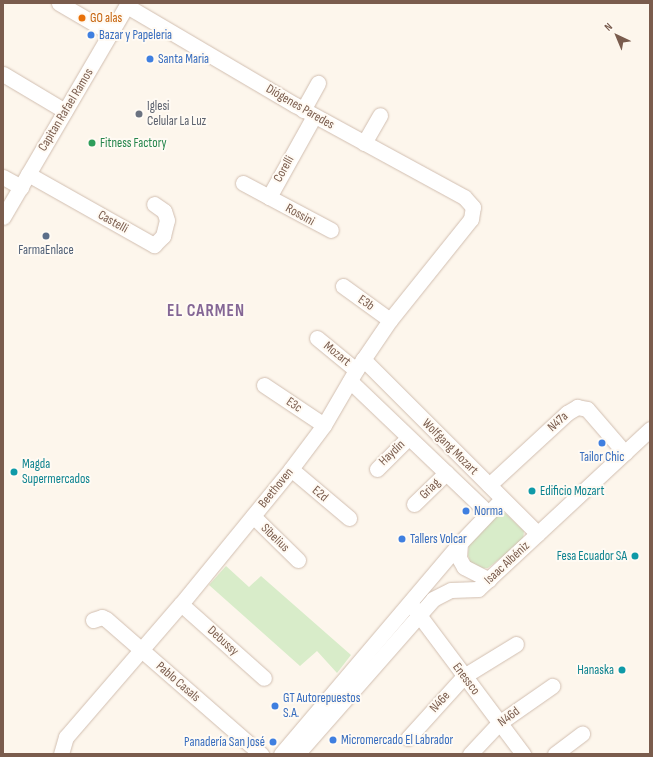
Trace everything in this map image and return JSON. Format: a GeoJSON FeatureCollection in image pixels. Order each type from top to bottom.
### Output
{"type":"FeatureCollection","features":[{"type":"Feature","properties":{"kind":"street"},"geometry":{"type":"LineString","coordinates":[[59,3],[112,34]]}},
{"type":"Feature","properties":{"kind":"street","name":"Capitan Rafael Ramos"},"geometry":{"type":"LineString","coordinates":[[3,217],[112,34],[127,5]]}},
{"type":"Feature","properties":{"kind":"street","name":"Diógenes Paredes"},"geometry":{"type":"LineString","coordinates":[[127,5],[308,113],[464,197],[473,207]]}},
{"type":"Feature","properties":{"kind":"street"},"geometry":{"type":"LineString","coordinates":[[3,74],[65,111]]}},
{"type":"Feature","properties":{"kind":"street","name":"Corelli"},"geometry":{"type":"LineString","coordinates":[[243,183],[269,197],[308,113],[318,84]]}},
{"type":"Feature","properties":{"kind":"street"},"geometry":{"type":"LineString","coordinates":[[364,143],[380,115]]}},
{"type":"Feature","properties":{"kind":"street","name":"Castelli"},"geometry":{"type":"LineString","coordinates":[[28,174],[154,245],[163,236],[167,220],[164,211],[154,204]]}},
{"type":"Feature","properties":{"kind":"street"},"geometry":{"type":"LineString","coordinates":[[3,177],[21,187]]}},
{"type":"Feature","properties":{"kind":"street","name":"Rossini"},"geometry":{"type":"LineString","coordinates":[[269,197],[331,230]]}},
{"type":"Feature","properties":{"kind":"street","name":"Beethoven"},"geometry":{"type":"LineString","coordinates":[[61,754],[66,737],[181,604],[291,469],[324,425],[356,370],[390,320],[471,219],[473,207]]}},
{"type":"Feature","properties":{"kind":"street","name":"E3b"},"geometry":{"type":"LineString","coordinates":[[343,286],[390,320]]}},
{"type":"Feature","properties":{"kind":"street","name":"Mozart"},"geometry":{"type":"LineString","coordinates":[[317,338],[356,370]]}},
{"type":"Feature","properties":{"kind":"street","name":"Wolfgang Mozart"},"geometry":{"type":"LineString","coordinates":[[356,370],[408,438],[487,512]]}},
{"type":"Feature","properties":{"kind":"street","name":"Wolfgang Mozart"},"geometry":{"type":"LineString","coordinates":[[356,370],[489,485],[538,534]]}},
{"type":"Feature","properties":{"kind":"street","name":"E3c"},"geometry":{"type":"LineString","coordinates":[[264,385],[324,425]]}},
{"type":"Feature","properties":{"kind":"street","name":"N47a"},"geometry":{"type":"LineString","coordinates":[[489,485],[567,413],[577,407],[587,409],[625,453]]}},
{"type":"Feature","properties":{"kind":"street","name":"Isaac Albéniz"},"geometry":{"type":"LineString","coordinates":[[414,609],[451,590],[478,589],[650,429]]}},
{"type":"Feature","properties":{"kind":"street","name":"Haydin"},"geometry":{"type":"LineString","coordinates":[[376,468],[408,438]]}},
{"type":"Feature","properties":{"kind":"street","name":"E2d"},"geometry":{"type":"LineString","coordinates":[[291,469],[349,518]]}},
{"type":"Feature","properties":{"kind":"street","name":"Griag"},"geometry":{"type":"LineString","coordinates":[[414,504],[446,473]]}},
{"type":"Feature","properties":{"kind":"street","name":"Isaac Albéniz"},"geometry":{"type":"LineString","coordinates":[[292,752],[414,609],[460,543],[487,512],[502,499]]}},
{"type":"Feature","properties":{"kind":"street","name":"Sibelius"},"geometry":{"type":"LineString","coordinates":[[253,516],[298,560]]}},
{"type":"Feature","properties":{"kind":"street"},"geometry":{"type":"LineString","coordinates":[[460,543],[459,558],[464,567],[489,580]]}},
{"type":"Feature","properties":{"kind":"street","name":"Debussy"},"geometry":{"type":"LineString","coordinates":[[181,604],[264,678]]}},
{"type":"Feature","properties":{"kind":"street","name":"Enessco"},"geometry":{"type":"LineString","coordinates":[[414,609],[523,754]]}},
{"type":"Feature","properties":{"kind":"street","name":"Pablo Casals"},"geometry":{"type":"LineString","coordinates":[[93,620],[102,617],[106,618],[141,651],[261,754]]}},
{"type":"Feature","properties":{"kind":"street","name":"N46e"},"geometry":{"type":"LineString","coordinates":[[408,738],[464,676],[516,644]]}},
{"type":"Feature","properties":{"kind":"street","name":"N46d"},"geometry":{"type":"LineString","coordinates":[[470,754],[499,723],[552,686]]}},
{"type":"Feature","properties":{"kind":"street"},"geometry":{"type":"LineString","coordinates":[[554,754],[582,734]]}},
{"type":"Feature","properties":{"kind":"green space"},"geometry":{"type":"Polygon","coordinates":[[[498,513],[505,513],[524,531],[523,540],[488,568],[477,569],[471,564],[468,555],[469,545],[498,513]]]}},
{"type":"Feature","properties":{"kind":"green space"},"geometry":{"type":"Polygon","coordinates":[[[226,566],[249,587],[261,576],[351,655],[337,673],[317,651],[300,666],[209,585],[226,566]]]}},
{"type":"Feature","properties":{"kind":"place","name":"GO alas"},"geometry":{"type":"Point","coordinates":[82,18]}},
{"type":"Feature","properties":{"kind":"place","name":"Bazar y Papeleria"},"geometry":{"type":"Point","coordinates":[91,35]}},
{"type":"Feature","properties":{"kind":"place","name":"Santa Maria"},"geometry":{"type":"Point","coordinates":[150,59]}},
{"type":"Feature","properties":{"kind":"place","name":"Iglesi Celular La Luz"},"geometry":{"type":"Point","coordinates":[139,114]}},
{"type":"Feature","properties":{"kind":"place","name":"Fitness Factory"},"geometry":{"type":"Point","coordinates":[92,143]}},
{"type":"Feature","properties":{"kind":"place","name":"FarmaEnlace"},"geometry":{"type":"Point","coordinates":[46,236]}},
{"type":"Feature","properties":{"kind":"place","name":"Tailor Chic"},"geometry":{"type":"Point","coordinates":[602,443]}},
{"type":"Feature","properties":{"kind":"place","name":"Magda Supermercados"},"geometry":{"type":"Point","coordinates":[14,472]}},
{"type":"Feature","properties":{"kind":"place","name":"Edificio Mozart"},"geometry":{"type":"Point","coordinates":[532,491]}},
{"type":"Feature","properties":{"kind":"place","name":"Norma"},"geometry":{"type":"Point","coordinates":[466,511]}},
{"type":"Feature","properties":{"kind":"place","name":"Tallers Volcar"},"geometry":{"type":"Point","coordinates":[402,539]}},
{"type":"Feature","properties":{"kind":"place","name":"Fesa Ecuador SA"},"geometry":{"type":"Point","coordinates":[635,556]}},
{"type":"Feature","properties":{"kind":"place","name":"Hanaska"},"geometry":{"type":"Point","coordinates":[622,670]}},
{"type":"Feature","properties":{"kind":"place","name":"GT Autorepuestos S.A."},"geometry":{"type":"Point","coordinates":[275,706]}},
{"type":"Feature","properties":{"kind":"place","name":"Micromercado El Labrador"},"geometry":{"type":"Point","coordinates":[333,740]}},
{"type":"Feature","properties":{"kind":"place","name":"Panadería San José"},"geometry":{"type":"Point","coordinates":[273,742]}},
{"type":"Feature","properties":{"kind":"district","name":"EL CARMEN"},"geometry":{"type":"Point","coordinates":[206,312]}}]}
